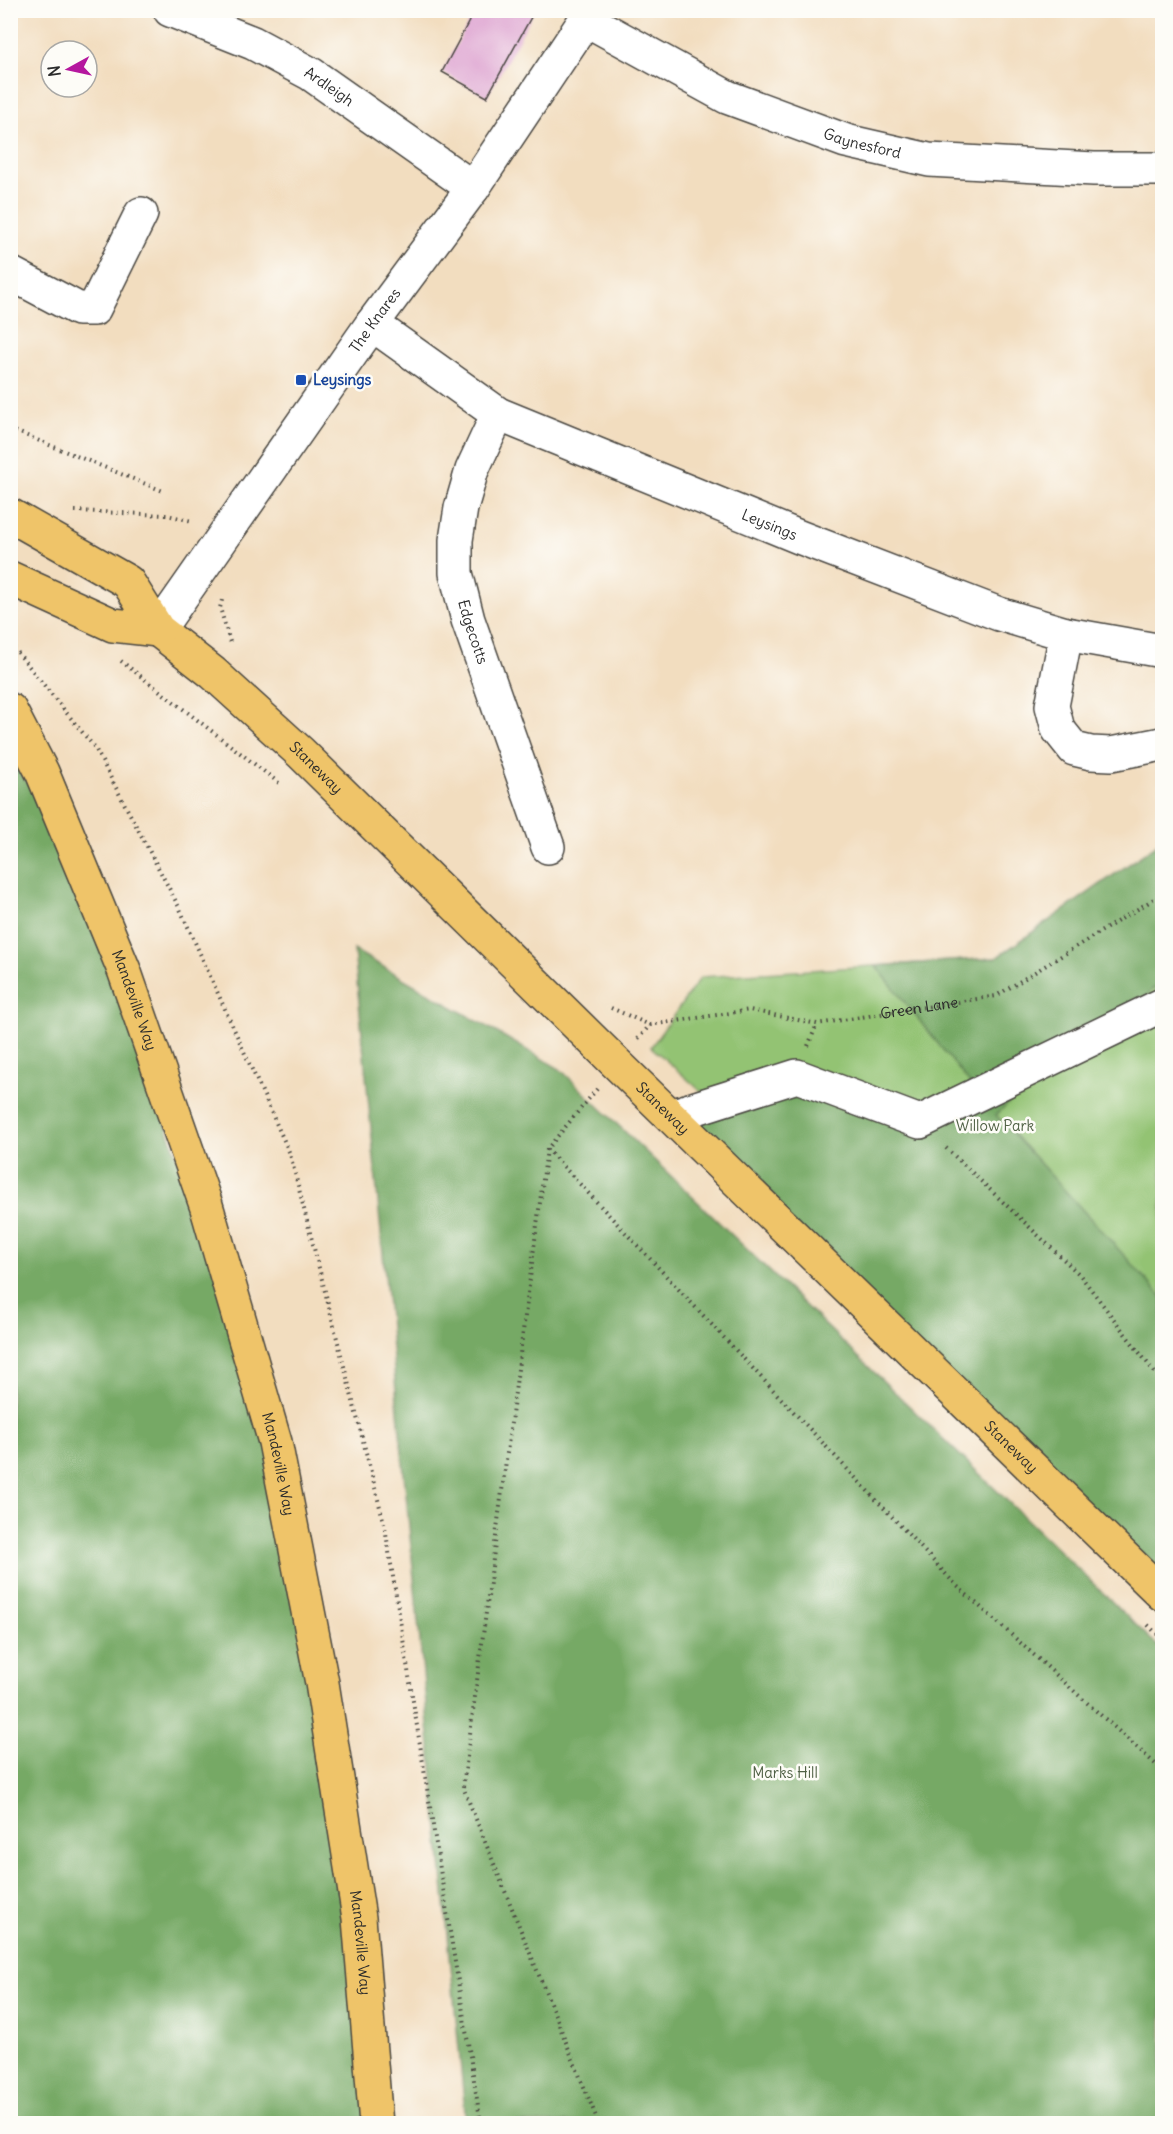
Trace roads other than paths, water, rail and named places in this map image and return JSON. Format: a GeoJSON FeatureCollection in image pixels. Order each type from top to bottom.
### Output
{"type":"FeatureCollection","features":[{"type":"Feature","properties":{"kind":"main road","name":"Staneway"},"geometry":{"type":"LineString","coordinates":[[10,514],[128,582],[158,630],[213,673],[301,753],[1162,1594]]}},
{"type":"Feature","properties":{"kind":"main road"},"geometry":{"type":"LineString","coordinates":[[10,578],[113,625],[158,630]]}},
{"type":"Feature","properties":{"kind":"main road","name":"Mandeville Way"},"geometry":{"type":"LineString","coordinates":[[10,710],[42,772],[124,970],[207,1205],[275,1442],[322,1683],[359,1918],[376,2124]]}},
{"type":"Feature","properties":{"kind":"main road","name":"Mandeville Way"},"geometry":{"type":"LineString","coordinates":[[10,745],[66,832]]}},
{"type":"Feature","properties":{"kind":"street","name":"Ardleigh"},"geometry":{"type":"LineString","coordinates":[[170,10],[254,43],[311,74],[473,188]]}},
{"type":"Feature","properties":{"kind":"street","name":"The Knares"},"geometry":{"type":"LineString","coordinates":[[158,630],[372,324],[473,188],[590,15]]}},
{"type":"Feature","properties":{"kind":"street","name":"Gaynesford"},"geometry":{"type":"LineString","coordinates":[[590,15],[727,97],[846,141],[929,160],[1071,168],[1162,169]]}},
{"type":"Feature","properties":{"kind":"street"},"geometry":{"type":"LineString","coordinates":[[10,273],[78,309],[94,309],[141,214]]}},
{"type":"Feature","properties":{"kind":"street","name":"Leysings"},"geometry":{"type":"LineString","coordinates":[[372,324],[498,414],[799,537],[999,614],[1066,634],[1162,651]]}},
{"type":"Feature","properties":{"kind":"street","name":"Edgecotts"},"geometry":{"type":"LineString","coordinates":[[498,414],[472,470],[461,508],[456,540],[456,573],[468,620],[548,846]]}},
{"type":"Feature","properties":{"kind":"street"},"geometry":{"type":"LineString","coordinates":[[1066,634],[1052,706],[1058,729],[1074,749],[1111,754],[1162,744]]}},
{"type":"Feature","properties":{"kind":"street"},"geometry":{"type":"LineString","coordinates":[[671,1116],[797,1076],[920,1122],[1162,1005]]}},
{"type":"Feature","properties":{"kind":"place","name":"Leysings"},"geometry":{"type":"Point","coordinates":[301,380]}},
{"type":"Feature","properties":{"kind":"park label","name":"Willow Park"},"geometry":{"type":"Point","coordinates":[995,1126]}},
{"type":"Feature","properties":{"kind":"park label","name":"Marks Hill"},"geometry":{"type":"Point","coordinates":[785,1773]}}]}
